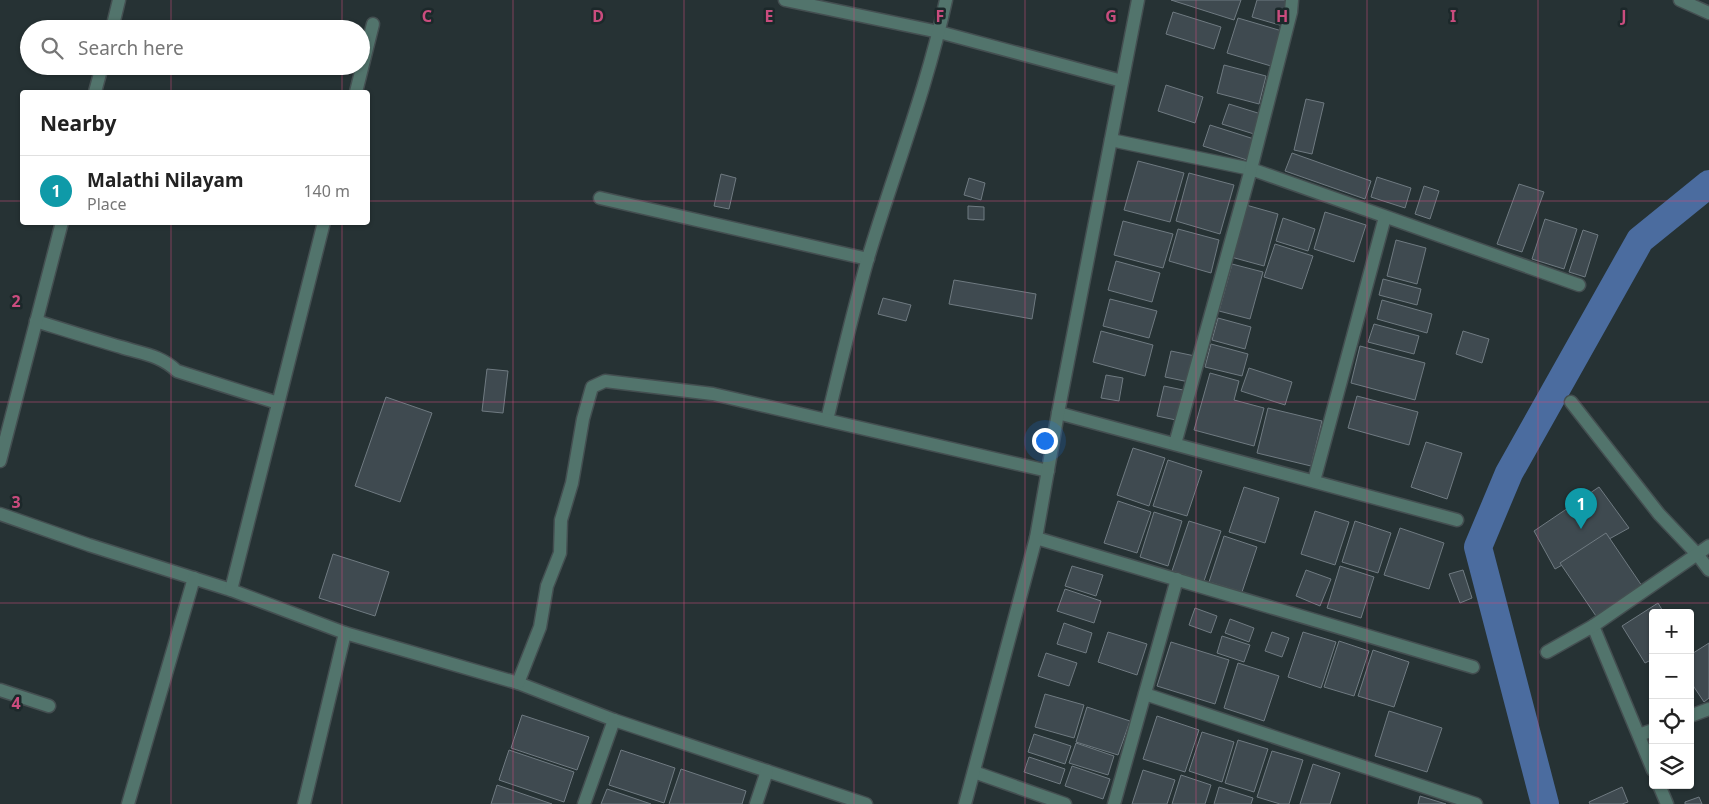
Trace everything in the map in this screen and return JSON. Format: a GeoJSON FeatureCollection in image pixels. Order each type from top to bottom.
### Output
{"type":"FeatureCollection","features":[{"type":"Feature","properties":{"kind":"street"},"geometry":{"type":"LineString","coordinates":[[114,20],[119,0]]}},
{"type":"Feature","properties":{"kind":"street"},"geometry":{"type":"LineString","coordinates":[[785,0],[939,32],[1122,81]]}},
{"type":"Feature","properties":{"kind":"street"},"geometry":{"type":"LineString","coordinates":[[826,420],[868,258],[939,32],[946,0]]}},
{"type":"Feature","properties":{"kind":"street"},"geometry":{"type":"LineString","coordinates":[[965,804],[1036,538],[1058,413],[1138,0]]}},
{"type":"Feature","properties":{"kind":"street"},"geometry":{"type":"LineString","coordinates":[[1175,444],[1251,169],[1292,0]]}},
{"type":"Feature","properties":{"kind":"street"},"geometry":{"type":"LineString","coordinates":[[1680,0],[1709,13]]}},
{"type":"Feature","properties":{"kind":"street"},"geometry":{"type":"LineString","coordinates":[[370,36],[373,24]]}},
{"type":"Feature","properties":{"kind":"street"},"geometry":{"type":"LineString","coordinates":[[96,90],[100,75]]}},
{"type":"Feature","properties":{"kind":"street"},"geometry":{"type":"LineString","coordinates":[[356,90],[360,75]]}},
{"type":"Feature","properties":{"kind":"street"},"geometry":{"type":"LineString","coordinates":[[1111,140],[1251,169],[1579,284]]}},
{"type":"Feature","properties":{"kind":"street"},"geometry":{"type":"LineString","coordinates":[[600,198],[868,258]]}},
{"type":"Feature","properties":{"kind":"street"},"geometry":{"type":"LineString","coordinates":[[1314,481],[1385,217]]}},
{"type":"Feature","properties":{"kind":"street"},"geometry":{"type":"LineString","coordinates":[[0,461],[61,225]]}},
{"type":"Feature","properties":{"kind":"street"},"geometry":{"type":"LineString","coordinates":[[232,590],[323,225]]}},
{"type":"Feature","properties":{"kind":"street"},"geometry":{"type":"LineString","coordinates":[[36,321],[152,355],[167,361],[178,370],[278,403]]}},
{"type":"Feature","properties":{"kind":"street"},"geometry":{"type":"LineString","coordinates":[[518,683],[540,627],[547,586],[560,553],[561,520],[572,483],[583,419],[592,387],[605,381],[713,394],[1048,471]]}},
{"type":"Feature","properties":{"kind":"street"},"geometry":{"type":"LineString","coordinates":[[1571,402],[1659,514],[1697,554],[1709,570]]}},
{"type":"Feature","properties":{"kind":"street"},"geometry":{"type":"LineString","coordinates":[[1058,413],[1457,520]]}},
{"type":"Feature","properties":{"kind":"street"},"geometry":{"type":"LineString","coordinates":[[0,514],[89,545],[232,590],[345,633],[518,683],[614,720],[866,804]]}},
{"type":"Feature","properties":{"kind":"street"},"geometry":{"type":"LineString","coordinates":[[1036,538],[1473,666]]}},
{"type":"Feature","properties":{"kind":"street"},"geometry":{"type":"LineString","coordinates":[[1546,652],[1593,626],[1709,546]]}},
{"type":"Feature","properties":{"kind":"street"},"geometry":{"type":"LineString","coordinates":[[128,804],[194,578]]}},
{"type":"Feature","properties":{"kind":"street"},"geometry":{"type":"LineString","coordinates":[[1114,804],[1177,579]]}},
{"type":"Feature","properties":{"kind":"street"},"geometry":{"type":"LineString","coordinates":[[1593,626],[1649,761]]}},
{"type":"Feature","properties":{"kind":"street"},"geometry":{"type":"LineString","coordinates":[[304,804],[345,633]]}},
{"type":"Feature","properties":{"kind":"street"},"geometry":{"type":"LineString","coordinates":[[0,690],[49,706]]}},
{"type":"Feature","properties":{"kind":"street"},"geometry":{"type":"LineString","coordinates":[[1145,694],[1476,804]]}},
{"type":"Feature","properties":{"kind":"street"},"geometry":{"type":"LineString","coordinates":[[1694,715],[1709,709]]}},
{"type":"Feature","properties":{"kind":"street"},"geometry":{"type":"LineString","coordinates":[[584,804],[614,720]]}},
{"type":"Feature","properties":{"kind":"street"},"geometry":{"type":"LineString","coordinates":[[1638,735],[1649,731]]}},
{"type":"Feature","properties":{"kind":"street"},"geometry":{"type":"LineString","coordinates":[[756,804],[768,771]]}},
{"type":"Feature","properties":{"kind":"street"},"geometry":{"type":"LineString","coordinates":[[974,772],[1065,804]]}},
{"type":"Feature","properties":{"kind":"street"},"geometry":{"type":"LineString","coordinates":[[1661,789],[1667,804]]}},
{"type":"Feature","properties":{"kind":"building"},"geometry":{"type":"Polygon","coordinates":[[[1171,0],[1241,0],[1234,20],[1171,0]]]}},
{"type":"Feature","properties":{"kind":"building"},"geometry":{"type":"Polygon","coordinates":[[[1257,0],[1285,0],[1291,2],[1283,26],[1252,17],[1257,0]]]}},
{"type":"Feature","properties":{"kind":"building"},"geometry":{"type":"Polygon","coordinates":[[[1173,12],[1221,27],[1214,49],[1166,34],[1173,12]]]}},
{"type":"Feature","properties":{"kind":"building"},"geometry":{"type":"Polygon","coordinates":[[[1238,18],[1282,31],[1271,66],[1227,53],[1238,18]]]}},
{"type":"Feature","properties":{"kind":"building"},"geometry":{"type":"Polygon","coordinates":[[[1224,65],[1266,76],[1259,104],[1217,93],[1224,65]]]}},
{"type":"Feature","properties":{"kind":"building"},"geometry":{"type":"Polygon","coordinates":[[[1166,85],[1203,97],[1195,123],[1158,111],[1166,85]]]}},
{"type":"Feature","properties":{"kind":"building"},"geometry":{"type":"Polygon","coordinates":[[[1306,99],[1324,103],[1312,154],[1294,150],[1306,99]]]}},
{"type":"Feature","properties":{"kind":"building"},"geometry":{"type":"Polygon","coordinates":[[[1229,104],[1261,114],[1254,134],[1222,124],[1229,104]]]}},
{"type":"Feature","properties":{"kind":"building"},"geometry":{"type":"Polygon","coordinates":[[[1210,125],[1254,139],[1247,160],[1203,146],[1210,125]]]}},
{"type":"Feature","properties":{"kind":"building"},"geometry":{"type":"Polygon","coordinates":[[[1292,153],[1371,181],[1365,199],[1285,171],[1292,153]]]}},
{"type":"Feature","properties":{"kind":"building"},"geometry":{"type":"Polygon","coordinates":[[[1138,161],[1184,173],[1170,222],[1124,210],[1138,161]]]}},
{"type":"Feature","properties":{"kind":"building"},"geometry":{"type":"Polygon","coordinates":[[[1189,173],[1234,185],[1220,234],[1176,221],[1189,173]]]}},
{"type":"Feature","properties":{"kind":"building"},"geometry":{"type":"Polygon","coordinates":[[[721,174],[736,178],[729,209],[714,206],[721,174]]]}},
{"type":"Feature","properties":{"kind":"building"},"geometry":{"type":"Polygon","coordinates":[[[1377,177],[1411,188],[1405,208],[1371,197],[1377,177]]]}},
{"type":"Feature","properties":{"kind":"building"},"geometry":{"type":"Polygon","coordinates":[[[969,178],[985,183],[981,200],[964,195],[969,178]]]}},
{"type":"Feature","properties":{"kind":"building"},"geometry":{"type":"Polygon","coordinates":[[[1519,184],[1544,192],[1522,252],[1497,244],[1519,184]]]}},
{"type":"Feature","properties":{"kind":"building"},"geometry":{"type":"Polygon","coordinates":[[[1424,186],[1439,191],[1430,219],[1415,214],[1424,186]]]}},
{"type":"Feature","properties":{"kind":"building"},"geometry":{"type":"Polygon","coordinates":[[[1246,205],[1278,214],[1264,266],[1231,257],[1246,205]]]}},
{"type":"Feature","properties":{"kind":"building"},"geometry":{"type":"Polygon","coordinates":[[[968,206],[984,207],[984,220],[968,219],[968,206]]]}},
{"type":"Feature","properties":{"kind":"building"},"geometry":{"type":"Polygon","coordinates":[[[1325,212],[1366,225],[1354,262],[1314,249],[1325,212]]]}},
{"type":"Feature","properties":{"kind":"building"},"geometry":{"type":"Polygon","coordinates":[[[1283,218],[1315,229],[1308,251],[1276,241],[1283,218]]]}},
{"type":"Feature","properties":{"kind":"building"},"geometry":{"type":"Polygon","coordinates":[[[1545,219],[1577,229],[1564,269],[1532,259],[1545,219]]]}},
{"type":"Feature","properties":{"kind":"building"},"geometry":{"type":"Polygon","coordinates":[[[1123,221],[1173,234],[1163,268],[1114,255],[1123,221]]]}},
{"type":"Feature","properties":{"kind":"building"},"geometry":{"type":"Polygon","coordinates":[[[1178,229],[1219,240],[1211,273],[1169,261],[1178,229]]]}},
{"type":"Feature","properties":{"kind":"building"},"geometry":{"type":"Polygon","coordinates":[[[1583,230],[1598,235],[1585,277],[1569,272],[1583,230]]]}},
{"type":"Feature","properties":{"kind":"building"},"geometry":{"type":"Polygon","coordinates":[[[1396,240],[1426,248],[1417,284],[1387,276],[1396,240]]]}},
{"type":"Feature","properties":{"kind":"building"},"geometry":{"type":"Polygon","coordinates":[[[1275,244],[1313,256],[1302,289],[1264,277],[1275,244]]]}},
{"type":"Feature","properties":{"kind":"building"},"geometry":{"type":"Polygon","coordinates":[[[1116,261],[1160,273],[1152,302],[1108,290],[1116,261]]]}},
{"type":"Feature","properties":{"kind":"building"},"geometry":{"type":"Polygon","coordinates":[[[1232,264],[1263,272],[1250,319],[1219,311],[1232,264]]]}},
{"type":"Feature","properties":{"kind":"building"},"geometry":{"type":"Polygon","coordinates":[[[1383,279],[1421,289],[1417,305],[1379,295],[1383,279]]]}},
{"type":"Feature","properties":{"kind":"building"},"geometry":{"type":"Polygon","coordinates":[[[954,280],[1036,294],[1032,319],[949,304],[954,280]]]}},
{"type":"Feature","properties":{"kind":"building"},"geometry":{"type":"Polygon","coordinates":[[[883,298],[911,305],[906,321],[878,314],[883,298]]]}},
{"type":"Feature","properties":{"kind":"building"},"geometry":{"type":"Polygon","coordinates":[[[1110,299],[1157,311],[1149,338],[1103,326],[1110,299]]]}},
{"type":"Feature","properties":{"kind":"building"},"geometry":{"type":"Polygon","coordinates":[[[1382,300],[1432,314],[1427,333],[1377,319],[1382,300]]]}},
{"type":"Feature","properties":{"kind":"building"},"geometry":{"type":"Polygon","coordinates":[[[1218,318],[1251,327],[1245,349],[1212,340],[1218,318]]]}},
{"type":"Feature","properties":{"kind":"building"},"geometry":{"type":"Polygon","coordinates":[[[1374,324],[1419,336],[1414,354],[1368,342],[1374,324]]]}},
{"type":"Feature","properties":{"kind":"building"},"geometry":{"type":"Polygon","coordinates":[[[1101,331],[1153,345],[1145,376],[1093,362],[1101,331]]]}},
{"type":"Feature","properties":{"kind":"building"},"geometry":{"type":"Polygon","coordinates":[[[1463,331],[1489,339],[1482,363],[1456,354],[1463,331]]]}},
{"type":"Feature","properties":{"kind":"building"},"geometry":{"type":"Polygon","coordinates":[[[1211,344],[1248,354],[1242,376],[1205,367],[1211,344]]]}},
{"type":"Feature","properties":{"kind":"building"},"geometry":{"type":"Polygon","coordinates":[[[1360,346],[1425,363],[1415,400],[1351,383],[1360,346]]]}},
{"type":"Feature","properties":{"kind":"building"},"geometry":{"type":"Polygon","coordinates":[[[1171,351],[1195,356],[1189,382],[1165,377],[1171,351]]]}},
{"type":"Feature","properties":{"kind":"building"},"geometry":{"type":"Polygon","coordinates":[[[1249,368],[1292,382],[1285,405],[1241,391],[1249,368]]]}},
{"type":"Feature","properties":{"kind":"building"},"geometry":{"type":"Polygon","coordinates":[[[487,369],[508,371],[503,413],[482,411],[487,369]]]}},
{"type":"Feature","properties":{"kind":"building"},"geometry":{"type":"Polygon","coordinates":[[[1210,373],[1239,381],[1234,400],[1264,408],[1254,446],[1194,430],[1210,373]]]}},
{"type":"Feature","properties":{"kind":"building"},"geometry":{"type":"Polygon","coordinates":[[[1106,375],[1123,378],[1119,401],[1101,398],[1106,375]]]}},
{"type":"Feature","properties":{"kind":"building"},"geometry":{"type":"Polygon","coordinates":[[[1164,386],[1183,390],[1176,420],[1157,416],[1164,386]]]}},
{"type":"Feature","properties":{"kind":"building"},"geometry":{"type":"Polygon","coordinates":[[[1357,396],[1418,412],[1409,445],[1348,428],[1357,396]]]}},
{"type":"Feature","properties":{"kind":"building"},"geometry":{"type":"Polygon","coordinates":[[[386,397],[432,413],[400,502],[355,486],[386,397]]]}},
{"type":"Feature","properties":{"kind":"building"},"geometry":{"type":"Polygon","coordinates":[[[1268,408],[1322,421],[1311,466],[1257,453],[1268,408]]]}},
{"type":"Feature","properties":{"kind":"building"},"geometry":{"type":"Polygon","coordinates":[[[1426,442],[1462,453],[1447,499],[1411,487],[1426,442]]]}},
{"type":"Feature","properties":{"kind":"building"},"geometry":{"type":"Polygon","coordinates":[[[1133,448],[1165,458],[1149,506],[1117,495],[1133,448]]]}},
{"type":"Feature","properties":{"kind":"building"},"geometry":{"type":"Polygon","coordinates":[[[1168,460],[1202,471],[1187,516],[1153,506],[1168,460]]]}},
{"type":"Feature","properties":{"kind":"building"},"geometry":{"type":"Polygon","coordinates":[[[1244,487],[1279,498],[1265,543],[1229,532],[1244,487]]]}},
{"type":"Feature","properties":{"kind":"building"},"geometry":{"type":"Polygon","coordinates":[[[1599,487],[1629,528],[1555,569],[1534,531],[1599,487]]]}},
{"type":"Feature","properties":{"kind":"building"},"geometry":{"type":"Polygon","coordinates":[[[1118,501],[1151,512],[1137,553],[1104,543],[1118,501]]]}},
{"type":"Feature","properties":{"kind":"building"},"geometry":{"type":"Polygon","coordinates":[[[1315,511],[1349,522],[1335,565],[1301,554],[1315,511]]]}},
{"type":"Feature","properties":{"kind":"building"},"geometry":{"type":"Polygon","coordinates":[[[1154,512],[1182,521],[1168,566],[1140,557],[1154,512]]]}},
{"type":"Feature","properties":{"kind":"building"},"geometry":{"type":"Polygon","coordinates":[[[1189,521],[1221,531],[1204,581],[1172,571],[1189,521]]]}},
{"type":"Feature","properties":{"kind":"building"},"geometry":{"type":"Polygon","coordinates":[[[1355,521],[1391,533],[1378,573],[1342,562],[1355,521]]]}},
{"type":"Feature","properties":{"kind":"building"},"geometry":{"type":"Polygon","coordinates":[[[1400,528],[1444,543],[1429,589],[1384,575],[1400,528]]]}},
{"type":"Feature","properties":{"kind":"building"},"geometry":{"type":"Polygon","coordinates":[[[1606,533],[1642,586],[1596,616],[1560,563],[1606,533]]]}},
{"type":"Feature","properties":{"kind":"building"},"geometry":{"type":"Polygon","coordinates":[[[1224,536],[1257,547],[1242,592],[1209,582],[1224,536]]]}},
{"type":"Feature","properties":{"kind":"building"},"geometry":{"type":"Polygon","coordinates":[[[333,554],[389,572],[375,616],[319,598],[333,554]]]}},
{"type":"Feature","properties":{"kind":"building"},"geometry":{"type":"Polygon","coordinates":[[[1072,566],[1103,575],[1096,596],[1065,586],[1072,566]]]}},
{"type":"Feature","properties":{"kind":"building"},"geometry":{"type":"Polygon","coordinates":[[[1340,566],[1374,577],[1361,618],[1327,608],[1340,566]]]}},
{"type":"Feature","properties":{"kind":"building"},"geometry":{"type":"Polygon","coordinates":[[[1306,570],[1331,579],[1320,606],[1296,596],[1306,570]]]}},
{"type":"Feature","properties":{"kind":"building"},"geometry":{"type":"Polygon","coordinates":[[[1463,570],[1472,598],[1460,603],[1449,574],[1463,570]]]}},
{"type":"Feature","properties":{"kind":"building"},"geometry":{"type":"Polygon","coordinates":[[[1065,589],[1101,601],[1094,623],[1057,611],[1065,589]]]}},
{"type":"Feature","properties":{"kind":"building"},"geometry":{"type":"Polygon","coordinates":[[[1658,603],[1662,609],[1649,609],[1649,661],[1645,663],[1622,626],[1658,603]]]}},
{"type":"Feature","properties":{"kind":"building"},"geometry":{"type":"Polygon","coordinates":[[[1195,608],[1217,616],[1211,633],[1189,625],[1195,608]]]}},
{"type":"Feature","properties":{"kind":"building"},"geometry":{"type":"Polygon","coordinates":[[[1230,619],[1254,628],[1249,642],[1225,633],[1230,619]]]}},
{"type":"Feature","properties":{"kind":"building"},"geometry":{"type":"Polygon","coordinates":[[[1064,623],[1092,633],[1086,653],[1057,644],[1064,623]]]}},
{"type":"Feature","properties":{"kind":"building"},"geometry":{"type":"Polygon","coordinates":[[[1108,632],[1147,644],[1137,675],[1098,662],[1108,632]]]}},
{"type":"Feature","properties":{"kind":"building"},"geometry":{"type":"Polygon","coordinates":[[[1272,632],[1289,638],[1282,657],[1265,651],[1272,632]]]}},
{"type":"Feature","properties":{"kind":"building"},"geometry":{"type":"Polygon","coordinates":[[[1303,632],[1336,642],[1321,688],[1288,677],[1303,632]]]}},
{"type":"Feature","properties":{"kind":"building"},"geometry":{"type":"Polygon","coordinates":[[[1222,636],[1250,645],[1244,662],[1217,653],[1222,636]]]}},
{"type":"Feature","properties":{"kind":"building"},"geometry":{"type":"Polygon","coordinates":[[[1339,641],[1369,651],[1354,696],[1324,687],[1339,641]]]}},
{"type":"Feature","properties":{"kind":"building"},"geometry":{"type":"Polygon","coordinates":[[[1171,642],[1229,660],[1215,704],[1157,686],[1171,642]]]}},
{"type":"Feature","properties":{"kind":"building"},"geometry":{"type":"Polygon","coordinates":[[[1709,643],[1709,698],[1704,702],[1694,687],[1694,652],[1709,643]]]}},
{"type":"Feature","properties":{"kind":"building"},"geometry":{"type":"Polygon","coordinates":[[[1373,650],[1409,662],[1394,707],[1358,696],[1373,650]]]}},
{"type":"Feature","properties":{"kind":"building"},"geometry":{"type":"Polygon","coordinates":[[[1046,653],[1077,663],[1069,686],[1038,676],[1046,653]]]}},
{"type":"Feature","properties":{"kind":"building"},"geometry":{"type":"Polygon","coordinates":[[[1238,663],[1279,676],[1264,721],[1224,708],[1238,663]]]}},
{"type":"Feature","properties":{"kind":"building"},"geometry":{"type":"Polygon","coordinates":[[[1045,694],[1084,705],[1074,738],[1035,727],[1045,694]]]}},
{"type":"Feature","properties":{"kind":"building"},"geometry":{"type":"Polygon","coordinates":[[[1087,707],[1130,721],[1118,755],[1076,742],[1087,707]]]}},
{"type":"Feature","properties":{"kind":"building"},"geometry":{"type":"Polygon","coordinates":[[[1389,711],[1442,728],[1427,772],[1375,756],[1389,711]]]}},
{"type":"Feature","properties":{"kind":"building"},"geometry":{"type":"Polygon","coordinates":[[[522,715],[589,737],[577,770],[511,748],[522,715]]]}},
{"type":"Feature","properties":{"kind":"building"},"geometry":{"type":"Polygon","coordinates":[[[1157,716],[1199,730],[1185,772],[1143,759],[1157,716]]]}},
{"type":"Feature","properties":{"kind":"building"},"geometry":{"type":"Polygon","coordinates":[[[1202,732],[1234,742],[1222,782],[1189,771],[1202,732]]]}},
{"type":"Feature","properties":{"kind":"building"},"geometry":{"type":"Polygon","coordinates":[[[1034,734],[1071,746],[1065,764],[1028,752],[1034,734]]]}},
{"type":"Feature","properties":{"kind":"building"},"geometry":{"type":"Polygon","coordinates":[[[1238,740],[1268,749],[1254,792],[1225,783],[1238,740]]]}},
{"type":"Feature","properties":{"kind":"building"},"geometry":{"type":"Polygon","coordinates":[[[1076,743],[1114,756],[1108,775],[1069,763],[1076,743]]]}},
{"type":"Feature","properties":{"kind":"building"},"geometry":{"type":"Polygon","coordinates":[[[509,750],[574,772],[564,802],[499,780],[509,750]]]}},
{"type":"Feature","properties":{"kind":"building"},"geometry":{"type":"Polygon","coordinates":[[[621,750],[675,768],[664,803],[609,785],[621,750]]]}},
{"type":"Feature","properties":{"kind":"building"},"geometry":{"type":"Polygon","coordinates":[[[1272,751],[1303,760],[1289,804],[1280,804],[1257,797],[1272,751]]]}},
{"type":"Feature","properties":{"kind":"building"},"geometry":{"type":"Polygon","coordinates":[[[1029,757],[1065,769],[1060,784],[1024,772],[1029,757]]]}},
{"type":"Feature","properties":{"kind":"building"},"geometry":{"type":"Polygon","coordinates":[[[1313,764],[1340,773],[1330,804],[1300,804],[1313,764]]]}},
{"type":"Feature","properties":{"kind":"building"},"geometry":{"type":"Polygon","coordinates":[[[1072,766],[1110,779],[1103,799],[1065,786],[1072,766]]]}},
{"type":"Feature","properties":{"kind":"building"},"geometry":{"type":"Polygon","coordinates":[[[681,769],[746,791],[742,804],[669,804],[681,769]]]}},
{"type":"Feature","properties":{"kind":"building"},"geometry":{"type":"Polygon","coordinates":[[[1143,770],[1175,780],[1167,804],[1132,804],[1143,770]]]}},
{"type":"Feature","properties":{"kind":"building"},"geometry":{"type":"Polygon","coordinates":[[[1181,775],[1211,785],[1205,804],[1172,804],[1181,775]]]}},
{"type":"Feature","properties":{"kind":"building"},"geometry":{"type":"Polygon","coordinates":[[[497,785],[552,804],[491,804],[497,785]]]}},
{"type":"Feature","properties":{"kind":"building"},"geometry":{"type":"Polygon","coordinates":[[[1219,787],[1253,798],[1251,804],[1214,804],[1219,787]]]}},
{"type":"Feature","properties":{"kind":"building"},"geometry":{"type":"Polygon","coordinates":[[[1622,787],[1628,802],[1622,804],[1590,804],[1589,802],[1622,787]]]}},
{"type":"Feature","properties":{"kind":"building"},"geometry":{"type":"Polygon","coordinates":[[[607,789],[651,804],[601,804],[607,789]]]}},
{"type":"Feature","properties":{"kind":"building"},"geometry":{"type":"Polygon","coordinates":[[[1420,796],[1446,804],[1418,804],[1420,796]]]}},
{"type":"Feature","properties":{"kind":"building"},"geometry":{"type":"Polygon","coordinates":[[[1699,797],[1702,804],[1685,804],[1685,802],[1699,797]]]}},
{"type":"Feature","properties":{"kind":"waterway"},"geometry":{"type":"LineString","coordinates":[[1545,804],[1478,547],[1509,473],[1640,240],[1709,184]]}},
{"type":"Feature","properties":{"kind":"place","name":"Malathi Nilayam"},"geometry":{"type":"Point","coordinates":[1581,529]}}]}
